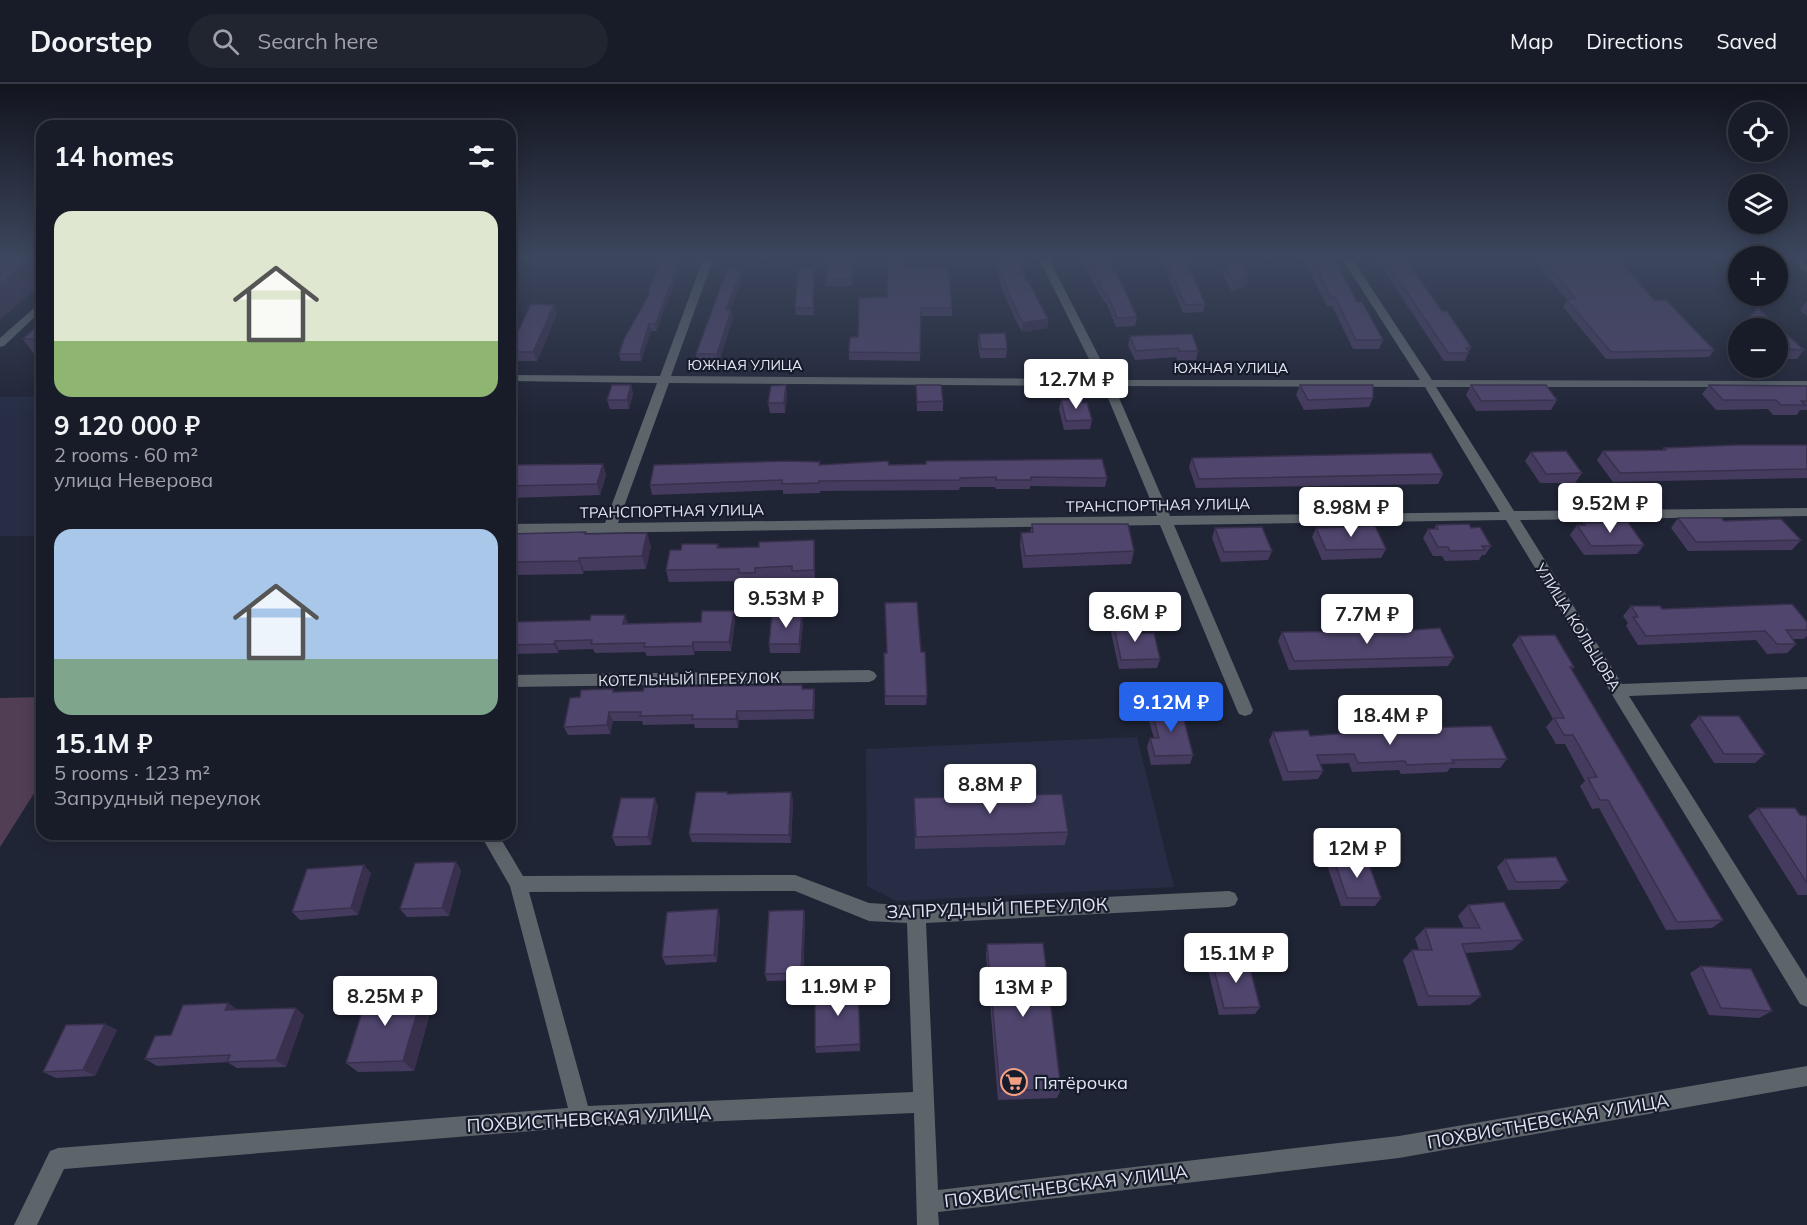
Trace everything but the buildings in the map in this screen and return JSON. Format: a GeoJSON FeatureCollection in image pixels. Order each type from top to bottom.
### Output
{"type":"FeatureCollection","features":[{"type":"Feature","properties":{"kind":"street"},"geometry":{"type":"LineString","coordinates":[[0,344],[35,310]]}},
{"type":"Feature","properties":{"kind":"street"},"geometry":{"type":"LineString","coordinates":[[610,528],[690,310]]}},
{"type":"Feature","properties":{"kind":"street"},"geometry":{"type":"LineString","coordinates":[[1070,310],[1107,383],[1245,710]]}},
{"type":"Feature","properties":{"kind":"street","name":"УЛИЦА КОЛЬЦОВА"},"geometry":{"type":"LineString","coordinates":[[1381,310],[1428,383],[1807,997]]}},
{"type":"Feature","properties":{"kind":"street","name":"ЮЖНАЯ УЛИЦА"},"geometry":{"type":"LineString","coordinates":[[516,378],[1107,383],[1807,384]]}},
{"type":"Feature","properties":{"kind":"street","name":"ТРАНСПОРТНАЯ УЛИЦА"},"geometry":{"type":"LineString","coordinates":[[516,529],[1807,512]]}},
{"type":"Feature","properties":{"kind":"street","name":"КОТЕЛЬНЫЙ ПЕРЕУЛОК"},"geometry":{"type":"LineString","coordinates":[[516,681],[869,676]]}},
{"type":"Feature","properties":{"kind":"street"},"geometry":{"type":"LineString","coordinates":[[1617,690],[1807,683]]}},
{"type":"Feature","properties":{"kind":"street"},"geometry":{"type":"LineString","coordinates":[[492,840],[518,884],[581,1117]]}},
{"type":"Feature","properties":{"kind":"street","name":"ЗАПРУДНЫЙ ПЕРЕУЛОК"},"geometry":{"type":"LineString","coordinates":[[518,884],[795,884],[869,912],[916,915],[1229,899]]}},
{"type":"Feature","properties":{"kind":"street"},"geometry":{"type":"LineString","coordinates":[[916,915],[924,1102]]}},
{"type":"Feature","properties":{"kind":"street","name":"ПОХВИСТНЕВСКАЯ УЛИЦА"},"geometry":{"type":"LineString","coordinates":[[25,1225],[58,1159],[581,1117],[924,1102],[927,1202],[1400,1147],[1807,1076]]}},
{"type":"Feature","properties":{"kind":"street"},"geometry":{"type":"LineString","coordinates":[[927,1202],[927,1225]]}},
{"type":"Feature","properties":{"kind":"shaded area"},"geometry":{"type":"Polygon","coordinates":[[[0,397],[36,397],[36,536],[0,536],[0,397]]]}},
{"type":"Feature","properties":{"kind":"shaded area"},"geometry":{"type":"Polygon","coordinates":[[[36,697],[36,790],[0,847],[0,698],[36,697]]]}},
{"type":"Feature","properties":{"kind":"shaded area"},"geometry":{"type":"Polygon","coordinates":[[[1137,737],[1174,887],[897,901],[867,886],[866,749],[1137,737]]]}},
{"type":"Feature","properties":{"kind":"place","name":"Пятёрочка"},"geometry":{"type":"Point","coordinates":[1014,1082]}}]}
